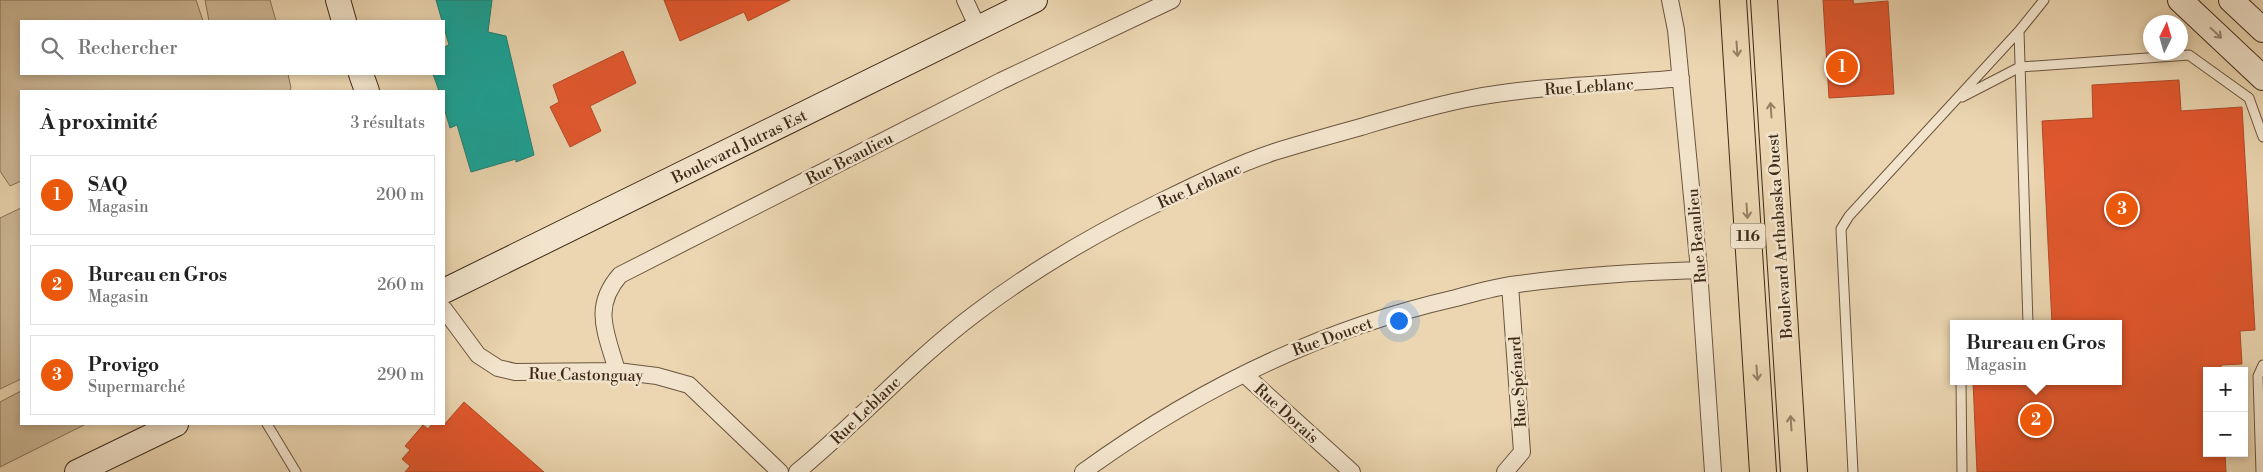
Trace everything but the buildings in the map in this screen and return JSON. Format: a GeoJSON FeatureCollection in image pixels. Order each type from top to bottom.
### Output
{"type":"FeatureCollection","features":[{"type":"Feature","properties":{"kind":"main road"},"geometry":{"type":"LineString","coordinates":[[338,0],[344,20]]}},
{"type":"Feature","properties":{"kind":"main road","name":"Boulevard Jutras Est"},"geometry":{"type":"LineString","coordinates":[[445,292],[1035,0]]}},
{"type":"Feature","properties":{"kind":"main road","name":"Boulevard Arthabaska Ouest"},"geometry":{"type":"LineString","coordinates":[[1734,0],[1763,472]]}},
{"type":"Feature","properties":{"kind":"main road","name":"Boulevard Arthabaska Ouest"},"geometry":{"type":"LineString","coordinates":[[1764,0],[1794,472]]}},
{"type":"Feature","properties":{"kind":"main road"},"geometry":{"type":"LineString","coordinates":[[2180,0],[2263,78]]}},
{"type":"Feature","properties":{"kind":"main road"},"geometry":{"type":"LineString","coordinates":[[2231,0],[2263,30]]}},
{"type":"Feature","properties":{"kind":"main road"},"geometry":{"type":"LineString","coordinates":[[361,75],[367,90]]}},
{"type":"Feature","properties":{"kind":"main road"},"geometry":{"type":"LineString","coordinates":[[77,472],[174,425]]}},
{"type":"Feature","properties":{"kind":"street"},"geometry":{"type":"LineString","coordinates":[[965,0],[978,28]]}},
{"type":"Feature","properties":{"kind":"street","name":"Rue Beaulieu"},"geometry":{"type":"LineString","coordinates":[[617,371],[604,324],[603,304],[606,294],[620,275],[1001,81],[1172,0]]}},
{"type":"Feature","properties":{"kind":"street","name":"Rue Beaulieu"},"geometry":{"type":"LineString","coordinates":[[1670,0],[1676,30],[1699,270],[1713,472]]}},
{"type":"Feature","properties":{"kind":"street","name":"Rue Leblanc"},"geometry":{"type":"LineString","coordinates":[[797,472],[823,451],[908,368],[975,314],[1048,262],[1120,221],[1193,185],[1272,153],[1421,110],[1456,102],[1565,86],[1635,83],[1681,78]]}},
{"type":"Feature","properties":{"kind":"street","name":"Rue Doucet"},"geometry":{"type":"LineString","coordinates":[[1083,472],[1124,442],[1244,374],[1314,341],[1400,312],[1510,285],[1611,274],[1699,270]]}},
{"type":"Feature","properties":{"kind":"street","name":"Rue Spénard"},"geometry":{"type":"LineString","coordinates":[[1505,472],[1522,452],[1510,285]]}},
{"type":"Feature","properties":{"kind":"street","name":"Rue Castonguay"},"geometry":{"type":"LineString","coordinates":[[445,310],[478,355],[498,368],[515,372],[617,371],[657,376],[689,385],[780,472]]}},
{"type":"Feature","properties":{"kind":"street","name":"Rue Dorais"},"geometry":{"type":"LineString","coordinates":[[1244,374],[1352,472]]}},
{"type":"Feature","properties":{"kind":"lane"},"geometry":{"type":"LineString","coordinates":[[1853,472],[1841,229],[1849,216],[2019,31],[2044,0]]}},
{"type":"Feature","properties":{"kind":"lane"},"geometry":{"type":"LineString","coordinates":[[2019,31],[2028,320]]}},
{"type":"Feature","properties":{"kind":"lane"},"geometry":{"type":"LineString","coordinates":[[1955,100],[2020,67],[2189,55],[2249,98],[2263,138]]}},
{"type":"Feature","properties":{"kind":"lane"},"geometry":{"type":"LineString","coordinates":[[2261,472],[2258,376],[2263,365]]}},
{"type":"Feature","properties":{"kind":"lane"},"geometry":{"type":"LineString","coordinates":[[1961,385],[1962,472]]}},
{"type":"Feature","properties":{"kind":"lane"},"geometry":{"type":"LineString","coordinates":[[267,425],[296,472]]}},
{"type":"Feature","properties":{"kind":"shaded area"},"geometry":{"type":"Polygon","coordinates":[[[0,0],[196,0],[203,20],[20,20],[20,75],[288,75],[291,88],[290,90],[20,90],[20,181],[10,186],[0,171],[0,0]]]}},
{"type":"Feature","properties":{"kind":"shaded area"},"geometry":{"type":"Polygon","coordinates":[[[205,0],[270,0],[276,20],[209,20],[205,0]]]}},
{"type":"Feature","properties":{"kind":"shaded area"},"geometry":{"type":"Polygon","coordinates":[[[20,208],[20,379],[0,389],[0,218],[20,208]]]}},
{"type":"Feature","properties":{"kind":"shaded area"},"geometry":{"type":"Polygon","coordinates":[[[20,392],[20,425],[84,425],[0,467],[0,402],[20,392]]]}},
{"type":"Feature","properties":{"kind":"place","name":"SAQ"},"geometry":{"type":"Point","coordinates":[1842,67]}},
{"type":"Feature","properties":{"kind":"place","name":"Provigo"},"geometry":{"type":"Point","coordinates":[2122,209]}},
{"type":"Feature","properties":{"kind":"place","name":"Bureau en Gros"},"geometry":{"type":"Point","coordinates":[2036,420]}}]}
